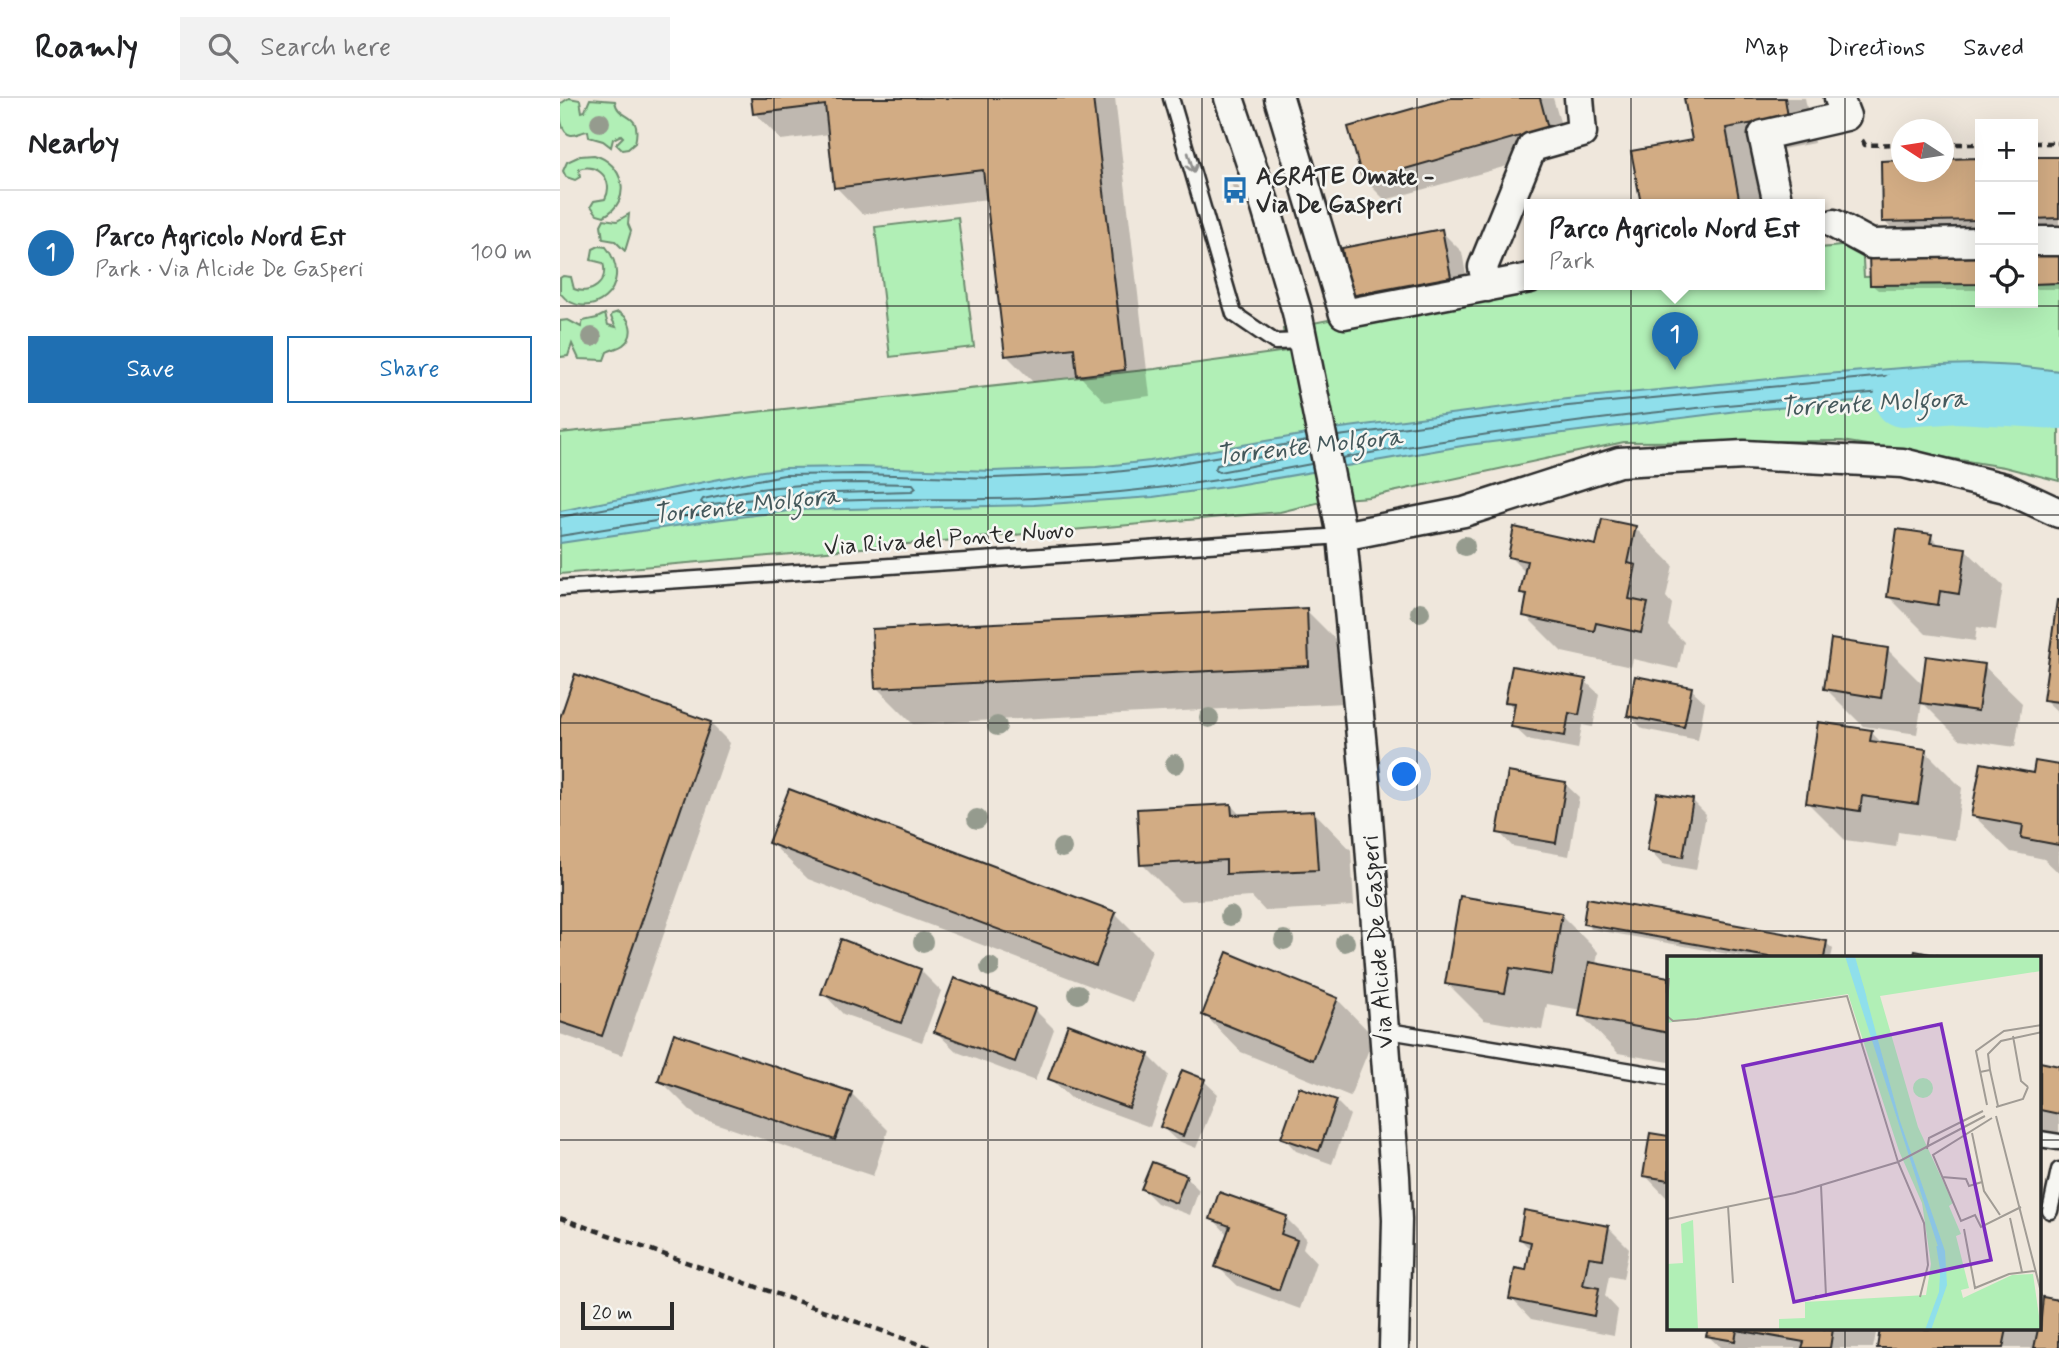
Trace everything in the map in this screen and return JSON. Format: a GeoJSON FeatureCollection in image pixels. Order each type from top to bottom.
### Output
{"type":"FeatureCollection","features":[{"type":"Feature","properties":{"kind":"street","name":"Via Alcide De Gasperi"},"geometry":{"type":"LineString","coordinates":[[1229,98],[1283,262],[1306,354],[1342,536],[1365,779],[1397,1199],[1394,1348]]}},
{"type":"Feature","properties":{"kind":"street"},"geometry":{"type":"LineString","coordinates":[[1279,98],[1344,314],[1524,279]]}},
{"type":"Feature","properties":{"kind":"street"},"geometry":{"type":"LineString","coordinates":[[1487,286],[1483,267],[1532,147],[1582,133],[1579,98]]}},
{"type":"Feature","properties":{"kind":"street"},"geometry":{"type":"LineString","coordinates":[[1777,199],[1763,135],[1842,107]]}},
{"type":"Feature","properties":{"kind":"street"},"geometry":{"type":"LineString","coordinates":[[1835,224],[1871,244],[1975,242]]}},
{"type":"Feature","properties":{"kind":"street"},"geometry":{"type":"LineString","coordinates":[[2038,241],[2059,241]]}},
{"type":"Feature","properties":{"kind":"street"},"geometry":{"type":"LineString","coordinates":[[1342,536],[1464,512],[1619,462],[1744,455],[1903,463],[2005,488],[2059,513]]}},
{"type":"Feature","properties":{"kind":"lane"},"geometry":{"type":"LineString","coordinates":[[1171,98],[1234,313],[1275,342],[1306,354]]}},
{"type":"Feature","properties":{"kind":"lane","name":"Via Riva del Ponte Nuovo"},"geometry":{"type":"LineString","coordinates":[[560,588],[1342,536]]}},
{"type":"Feature","properties":{"kind":"lane"},"geometry":{"type":"LineString","coordinates":[[1383,1030],[1667,1077]]}},
{"type":"Feature","properties":{"kind":"lane"},"geometry":{"type":"LineString","coordinates":[[2050,1211],[2059,1170]]}},
{"type":"Feature","properties":{"kind":"path"},"geometry":{"type":"LineString","coordinates":[[1842,107],[1865,145],[1891,144]]}},
{"type":"Feature","properties":{"kind":"path"},"geometry":{"type":"LineString","coordinates":[[2038,143],[2059,143]]}},
{"type":"Feature","properties":{"kind":"path"},"geometry":{"type":"LineString","coordinates":[[1954,144],[1975,144]]}},
{"type":"Feature","properties":{"kind":"path"},"geometry":{"type":"LineString","coordinates":[[560,1218],[931,1348]]}},
{"type":"Feature","properties":{"kind":"green space"},"geometry":{"type":"Polygon","coordinates":[[[569,98],[580,100],[582,112],[590,99],[615,101],[621,112],[636,125],[635,143],[622,150],[616,144],[623,137],[621,135],[613,139],[611,147],[603,141],[589,137],[588,131],[567,134],[561,123],[560,104],[569,98]]]}},
{"type":"Feature","properties":{"kind":"green space"},"geometry":{"type":"Polygon","coordinates":[[[594,155],[612,166],[621,183],[619,201],[604,216],[597,214],[591,206],[594,201],[605,199],[608,192],[603,175],[592,168],[579,169],[580,177],[575,180],[566,177],[563,171],[567,162],[580,156],[594,155]]]}},
{"type":"Feature","properties":{"kind":"green space"},"geometry":{"type":"Polygon","coordinates":[[[629,214],[628,224],[631,231],[625,251],[615,241],[603,239],[601,225],[604,219],[617,221],[629,214]]]}},
{"type":"Feature","properties":{"kind":"green space"},"geometry":{"type":"Polygon","coordinates":[[[958,217],[974,347],[890,357],[875,227],[958,217]]]}},
{"type":"Feature","properties":{"kind":"green space"},"geometry":{"type":"Polygon","coordinates":[[[1862,244],[1864,277],[1975,274],[1975,308],[2038,308],[2038,272],[2059,271],[2059,481],[2004,467],[1842,441],[1624,442],[1369,497],[1329,500],[1280,512],[560,574],[560,433],[1155,369],[1287,351],[1283,329],[1524,281],[1524,290],[1825,290],[1825,248],[1862,244]]]}},
{"type":"Feature","properties":{"kind":"green space"},"geometry":{"type":"Polygon","coordinates":[[[606,247],[614,262],[616,276],[612,288],[605,298],[594,304],[583,306],[571,302],[560,293],[560,278],[571,277],[574,289],[580,291],[597,286],[603,276],[603,263],[591,260],[593,249],[606,247]]]}},
{"type":"Feature","properties":{"kind":"green space"},"geometry":{"type":"Polygon","coordinates":[[[618,312],[629,322],[630,336],[623,345],[607,352],[604,360],[579,359],[572,344],[568,356],[560,357],[560,321],[568,320],[581,327],[583,321],[605,314],[608,325],[616,327],[611,317],[618,312]]]}},
{"type":"Feature","properties":{"kind":"water","name":"Torrente Molgora"},"geometry":{"type":"Polygon","coordinates":[[[1977,364],[2059,371],[2059,406],[2007,397],[1969,397],[1737,411],[1468,445],[1153,497],[1034,505],[797,510],[560,543],[560,511],[784,468],[994,471],[1096,467],[1150,461],[1341,428],[1567,399],[1800,376],[1977,364]]]}},
{"type":"Feature","properties":{"kind":"building"},"geometry":{"type":"Polygon","coordinates":[[[751,98],[1093,98],[1125,370],[1077,376],[1074,348],[1005,356],[983,170],[834,188],[825,105],[753,114],[751,98]]]}},
{"type":"Feature","properties":{"kind":"building"},"geometry":{"type":"Polygon","coordinates":[[[1450,98],[1540,98],[1548,128],[1363,181],[1348,127],[1450,98]]]}},
{"type":"Feature","properties":{"kind":"building"},"geometry":{"type":"Polygon","coordinates":[[[1684,98],[1785,98],[1788,117],[1726,128],[1739,199],[1640,199],[1631,151],[1692,140],[1684,98]]]}},
{"type":"Feature","properties":{"kind":"building"},"geometry":{"type":"Polygon","coordinates":[[[2038,157],[2059,157],[2059,218],[2038,219],[2038,157]]]}},
{"type":"Feature","properties":{"kind":"building"},"geometry":{"type":"Polygon","coordinates":[[[1975,158],[1975,220],[1882,222],[1881,161],[1891,161],[1891,182],[1954,182],[1954,159],[1975,158]]]}},
{"type":"Feature","properties":{"kind":"building"},"geometry":{"type":"Polygon","coordinates":[[[1442,229],[1451,277],[1350,296],[1342,248],[1442,229]]]}},
{"type":"Feature","properties":{"kind":"building"},"geometry":{"type":"Polygon","coordinates":[[[2038,253],[2059,253],[2059,283],[2038,284],[2038,253]]]}},
{"type":"Feature","properties":{"kind":"building"},"geometry":{"type":"Polygon","coordinates":[[[1869,254],[1975,254],[1975,284],[1870,285],[1869,254]]]}},
{"type":"Feature","properties":{"kind":"building"},"geometry":{"type":"Polygon","coordinates":[[[1602,519],[1636,526],[1628,563],[1636,565],[1629,599],[1648,603],[1641,633],[1596,623],[1594,631],[1523,616],[1527,594],[1520,593],[1527,561],[1508,557],[1514,527],[1596,545],[1602,519]]]}},
{"type":"Feature","properties":{"kind":"building"},"geometry":{"type":"Polygon","coordinates":[[[1897,529],[1932,534],[1930,543],[1966,548],[1959,594],[1940,591],[1938,605],[1887,597],[1897,529]]]}},
{"type":"Feature","properties":{"kind":"building"},"geometry":{"type":"Polygon","coordinates":[[[2059,600],[2059,702],[2043,700],[2059,600]]]}},
{"type":"Feature","properties":{"kind":"building"},"geometry":{"type":"Polygon","coordinates":[[[1307,608],[1309,666],[875,688],[872,629],[1307,608]]]}},
{"type":"Feature","properties":{"kind":"building"},"geometry":{"type":"Polygon","coordinates":[[[1831,639],[1888,648],[1881,698],[1824,689],[1831,639]]]}},
{"type":"Feature","properties":{"kind":"building"},"geometry":{"type":"Polygon","coordinates":[[[1926,656],[1985,664],[1978,711],[1920,703],[1926,656]]]}},
{"type":"Feature","properties":{"kind":"building"},"geometry":{"type":"Polygon","coordinates":[[[1512,666],[1586,679],[1579,715],[1569,713],[1565,736],[1511,727],[1515,703],[1505,702],[1512,666]]]}},
{"type":"Feature","properties":{"kind":"building"},"geometry":{"type":"Polygon","coordinates":[[[575,674],[711,722],[602,1036],[560,1022],[560,718],[575,674]]]}},
{"type":"Feature","properties":{"kind":"building"},"geometry":{"type":"Polygon","coordinates":[[[1635,676],[1692,687],[1684,727],[1627,716],[1635,676]]]}},
{"type":"Feature","properties":{"kind":"building"},"geometry":{"type":"Polygon","coordinates":[[[1818,722],[1872,730],[1870,741],[1926,749],[1918,804],[1862,796],[1860,811],[1806,803],[1818,722]]]}},
{"type":"Feature","properties":{"kind":"building"},"geometry":{"type":"Polygon","coordinates":[[[2035,761],[2059,765],[2059,845],[2021,838],[2023,825],[1971,816],[1981,763],[2033,773],[2035,761]]]}},
{"type":"Feature","properties":{"kind":"building"},"geometry":{"type":"Polygon","coordinates":[[[1508,772],[1566,782],[1556,843],[1497,833],[1508,772]]]}},
{"type":"Feature","properties":{"kind":"building"},"geometry":{"type":"Polygon","coordinates":[[[789,789],[1116,912],[1096,966],[768,843],[789,789]]]}},
{"type":"Feature","properties":{"kind":"building"},"geometry":{"type":"Polygon","coordinates":[[[1657,793],[1693,799],[1683,857],[1647,851],[1657,793]]]}},
{"type":"Feature","properties":{"kind":"building"},"geometry":{"type":"Polygon","coordinates":[[[1231,804],[1232,815],[1314,811],[1318,870],[1226,874],[1226,860],[1140,865],[1137,809],[1231,804]]]}},
{"type":"Feature","properties":{"kind":"building"},"geometry":{"type":"Polygon","coordinates":[[[1460,896],[1562,913],[1552,975],[1510,968],[1505,993],[1445,984],[1460,896]]]}},
{"type":"Feature","properties":{"kind":"building"},"geometry":{"type":"Polygon","coordinates":[[[1587,898],[1827,941],[1824,956],[1763,956],[1583,924],[1587,898]]]}},
{"type":"Feature","properties":{"kind":"building"},"geometry":{"type":"Polygon","coordinates":[[[841,939],[921,969],[901,1023],[821,994],[841,939]]]}},
{"type":"Feature","properties":{"kind":"building"},"geometry":{"type":"Polygon","coordinates":[[[1915,951],[1940,956],[1914,956],[1915,951]]]}},
{"type":"Feature","properties":{"kind":"building"},"geometry":{"type":"Polygon","coordinates":[[[1227,952],[1338,998],[1313,1060],[1202,1015],[1227,952]]]}},
{"type":"Feature","properties":{"kind":"building"},"geometry":{"type":"Polygon","coordinates":[[[1589,962],[1667,977],[1667,1033],[1579,1016],[1589,962]]]}},
{"type":"Feature","properties":{"kind":"building"},"geometry":{"type":"Polygon","coordinates":[[[954,978],[1035,1008],[1015,1062],[934,1032],[954,978]]]}},
{"type":"Feature","properties":{"kind":"building"},"geometry":{"type":"Polygon","coordinates":[[[1068,1024],[1149,1054],[1129,1108],[1048,1079],[1068,1024]]]}},
{"type":"Feature","properties":{"kind":"building"},"geometry":{"type":"Polygon","coordinates":[[[674,1033],[852,1092],[835,1140],[658,1081],[674,1033]]]}},
{"type":"Feature","properties":{"kind":"building"},"geometry":{"type":"Polygon","coordinates":[[[2042,1062],[2059,1066],[2059,1114],[2042,1110],[2042,1062]]]}},
{"type":"Feature","properties":{"kind":"building"},"geometry":{"type":"Polygon","coordinates":[[[1182,1070],[1205,1079],[1183,1136],[1160,1127],[1182,1070]]]}},
{"type":"Feature","properties":{"kind":"building"},"geometry":{"type":"Polygon","coordinates":[[[1299,1087],[1337,1100],[1319,1151],[1281,1138],[1299,1087]]]}},
{"type":"Feature","properties":{"kind":"building"},"geometry":{"type":"Polygon","coordinates":[[[1650,1133],[1667,1136],[1667,1180],[1643,1176],[1650,1133]]]}},
{"type":"Feature","properties":{"kind":"building"},"geometry":{"type":"Polygon","coordinates":[[[1152,1162],[1187,1175],[1176,1203],[1141,1189],[1152,1162]]]}},
{"type":"Feature","properties":{"kind":"building"},"geometry":{"type":"Polygon","coordinates":[[[1219,1192],[1287,1216],[1281,1234],[1297,1240],[1279,1290],[1215,1267],[1230,1226],[1210,1219],[1219,1192]]]}},
{"type":"Feature","properties":{"kind":"building"},"geometry":{"type":"Polygon","coordinates":[[[1524,1210],[1609,1226],[1603,1259],[1589,1257],[1583,1285],[1599,1288],[1594,1316],[1509,1299],[1515,1268],[1526,1270],[1531,1242],[1519,1239],[1524,1210]]]}},
{"type":"Feature","properties":{"kind":"building"},"geometry":{"type":"Polygon","coordinates":[[[2043,1297],[2059,1300],[2059,1348],[2034,1348],[2038,1330],[2042,1330],[2043,1297]]]}},
{"type":"Feature","properties":{"kind":"building"},"geometry":{"type":"Polygon","coordinates":[[[1708,1330],[1737,1330],[1735,1341],[1706,1336],[1708,1330]]]}},
{"type":"Feature","properties":{"kind":"building"},"geometry":{"type":"Polygon","coordinates":[[[1737,1330],[1833,1330],[1830,1348],[1802,1348],[1804,1342],[1737,1330]]]}},
{"type":"Feature","properties":{"kind":"building"},"geometry":{"type":"Polygon","coordinates":[[[1880,1330],[2007,1330],[2003,1348],[1877,1348],[1880,1330]]]}},
{"type":"Feature","properties":{"kind":"waterway","name":"Torrente Molgora"},"geometry":{"type":"LineString","coordinates":[[1902,399],[1958,395],[2059,401]]}},
{"type":"Feature","properties":{"kind":"place","name":"AGRATE Omate - Via De Gasperi"},"geometry":{"type":"Point","coordinates":[1235,190]}},
{"type":"Feature","properties":{"kind":"place","name":"Parco Agricolo Nord Est"},"geometry":{"type":"Point","coordinates":[1675,370]}}]}
